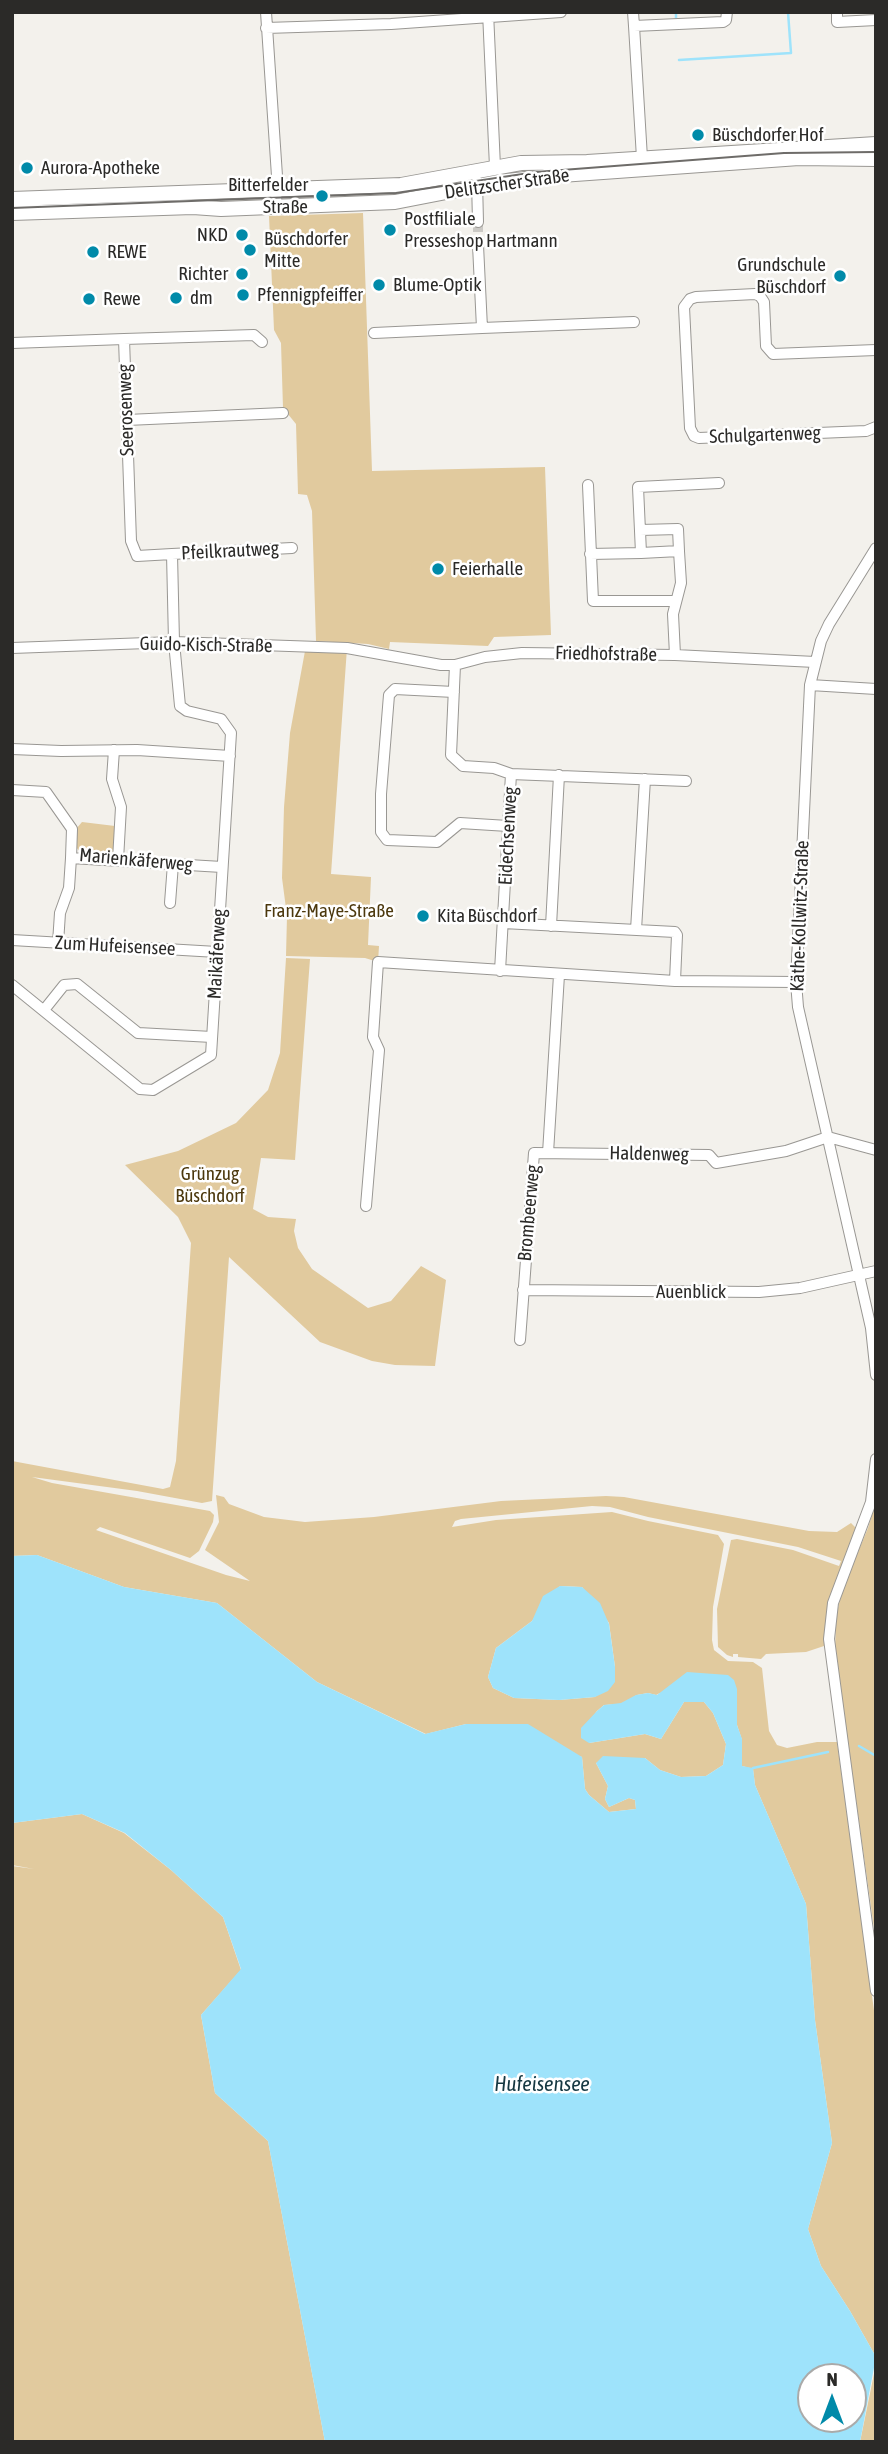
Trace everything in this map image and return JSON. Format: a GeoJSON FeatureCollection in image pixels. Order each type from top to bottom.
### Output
{"type":"FeatureCollection","features":[{"type":"Feature","properties":{"kind":"main road","name":"Delitzscher Straße"},"geometry":{"type":"LineString","coordinates":[[12,213],[394,202],[476,178],[495,167],[540,162],[876,144]]}},
{"type":"Feature","properties":{"kind":"main road","name":"Delitzscher Straße"},"geometry":{"type":"LineString","coordinates":[[12,199],[401,185],[811,158],[876,159]]}},
{"type":"Feature","properties":{"kind":"street"},"geometry":{"type":"LineString","coordinates":[[266,12],[276,207]]}},
{"type":"Feature","properties":{"kind":"street"},"geometry":{"type":"LineString","coordinates":[[266,28],[391,18],[562,12]]}},
{"type":"Feature","properties":{"kind":"street"},"geometry":{"type":"LineString","coordinates":[[633,12],[642,158]]}},
{"type":"Feature","properties":{"kind":"street"},"geometry":{"type":"LineString","coordinates":[[634,26],[723,22],[727,12]]}},
{"type":"Feature","properties":{"kind":"street"},"geometry":{"type":"LineString","coordinates":[[837,12],[837,22],[876,20]]}},
{"type":"Feature","properties":{"kind":"street"},"geometry":{"type":"LineString","coordinates":[[488,14],[495,167]]}},
{"type":"Feature","properties":{"kind":"street"},"geometry":{"type":"LineString","coordinates":[[476,178],[478,222]]}},
{"type":"Feature","properties":{"kind":"street"},"geometry":{"type":"LineString","coordinates":[[478,245],[482,328]]}},
{"type":"Feature","properties":{"kind":"street","name":"Schulgartenweg"},"geometry":{"type":"LineString","coordinates":[[876,350],[772,354],[766,345],[764,302],[755,294],[696,297],[690,299],[684,307],[690,428],[694,436],[699,438],[855,431],[876,427]]}},
{"type":"Feature","properties":{"kind":"street"},"geometry":{"type":"LineString","coordinates":[[374,333],[634,322]]}},
{"type":"Feature","properties":{"kind":"street"},"geometry":{"type":"LineString","coordinates":[[124,339],[254,335],[262,342]]}},
{"type":"Feature","properties":{"kind":"street","name":"Seerosenweg"},"geometry":{"type":"LineString","coordinates":[[12,343],[124,339],[131,541],[137,556],[172,554]]}},
{"type":"Feature","properties":{"kind":"street"},"geometry":{"type":"LineString","coordinates":[[127,420],[283,414]]}},
{"type":"Feature","properties":{"kind":"street"},"geometry":{"type":"LineString","coordinates":[[641,553],[638,487],[719,483]]}},
{"type":"Feature","properties":{"kind":"street"},"geometry":{"type":"LineString","coordinates":[[589,485],[593,601],[676,601]]}},
{"type":"Feature","properties":{"kind":"street"},"geometry":{"type":"LineString","coordinates":[[640,530],[678,529],[681,583],[673,614],[675,655]]}},
{"type":"Feature","properties":{"kind":"street","name":"Pfeilkrautweg"},"geometry":{"type":"LineString","coordinates":[[174,642],[172,554],[292,548]]}},
{"type":"Feature","properties":{"kind":"street","name":"Käthe-Kollwitz-Straße"},"geometry":{"type":"LineString","coordinates":[[876,548],[838,607],[821,641],[810,685],[796,982],[798,1007],[870,1328],[876,1376]]}},
{"type":"Feature","properties":{"kind":"street"},"geometry":{"type":"LineString","coordinates":[[590,554],[679,551]]}},
{"type":"Feature","properties":{"kind":"street","name":"Guido-Kisch-Straße"},"geometry":{"type":"LineString","coordinates":[[12,648],[174,642],[347,648],[398,657]]}},
{"type":"Feature","properties":{"kind":"street","name":"Maikäferweg"},"geometry":{"type":"LineString","coordinates":[[12,985],[140,1089],[153,1090],[211,1055],[231,733],[220,719],[187,711],[180,706],[174,642]]}},
{"type":"Feature","properties":{"kind":"street","name":"Friedhofstraße"},"geometry":{"type":"LineString","coordinates":[[398,657],[441,665],[455,665],[506,653],[675,655],[815,662]]}},
{"type":"Feature","properties":{"kind":"street","name":"Eidechsenweg"},"geometry":{"type":"LineString","coordinates":[[455,665],[450,755],[463,766],[494,768],[511,774],[500,971]]}},
{"type":"Feature","properties":{"kind":"street"},"geometry":{"type":"LineString","coordinates":[[810,685],[876,689]]}},
{"type":"Feature","properties":{"kind":"street"},"geometry":{"type":"LineString","coordinates":[[454,692],[394,689],[389,695],[381,794],[382,832],[387,840],[437,842],[460,822],[508,826]]}},
{"type":"Feature","properties":{"kind":"street"},"geometry":{"type":"LineString","coordinates":[[12,749],[114,750],[230,756]]}},
{"type":"Feature","properties":{"kind":"street"},"geometry":{"type":"LineString","coordinates":[[114,750],[112,779],[121,807],[118,860]]}},
{"type":"Feature","properties":{"kind":"street"},"geometry":{"type":"LineString","coordinates":[[511,774],[686,781]]}},
{"type":"Feature","properties":{"kind":"street"},"geometry":{"type":"LineString","coordinates":[[551,926],[559,775]]}},
{"type":"Feature","properties":{"kind":"street"},"geometry":{"type":"LineString","coordinates":[[636,930],[645,779]]}},
{"type":"Feature","properties":{"kind":"street","name":"Marienkäferweg"},"geometry":{"type":"LineString","coordinates":[[12,790],[46,793],[72,829],[71,858],[222,867]]}},
{"type":"Feature","properties":{"kind":"street"},"geometry":{"type":"LineString","coordinates":[[58,943],[60,913],[69,888],[71,858]]}},
{"type":"Feature","properties":{"kind":"street"},"geometry":{"type":"LineString","coordinates":[[170,903],[173,864]]}},
{"type":"Feature","properties":{"kind":"street"},"geometry":{"type":"LineString","coordinates":[[503,923],[675,932],[675,981]]}},
{"type":"Feature","properties":{"kind":"street","name":"Zum Hufeisensee"},"geometry":{"type":"LineString","coordinates":[[12,940],[217,952]]}},
{"type":"Feature","properties":{"kind":"street"},"geometry":{"type":"LineString","coordinates":[[366,1206],[379,1050],[373,1037],[378,962],[675,981],[796,982]]}},
{"type":"Feature","properties":{"kind":"street","name":"Brombeerweg"},"geometry":{"type":"LineString","coordinates":[[520,1340],[534,1153],[548,1153],[559,975]]}},
{"type":"Feature","properties":{"kind":"street"},"geometry":{"type":"LineString","coordinates":[[44,1010],[64,985],[77,984],[138,1033],[212,1037]]}},
{"type":"Feature","properties":{"kind":"street"},"geometry":{"type":"LineString","coordinates":[[828,1137],[876,1150]]}},
{"type":"Feature","properties":{"kind":"street","name":"Haldenweg"},"geometry":{"type":"LineString","coordinates":[[548,1153],[709,1155],[716,1163],[786,1151],[828,1137]]}},
{"type":"Feature","properties":{"kind":"street","name":"Auenblick"},"geometry":{"type":"LineString","coordinates":[[523,1290],[759,1292],[800,1288],[876,1271]]}},
{"type":"Feature","properties":{"kind":"street"},"geometry":{"type":"LineString","coordinates":[[876,1459],[871,1502],[833,1603],[830,1621],[830,1661],[876,1991]]}},
{"type":"Feature","properties":{"kind":"green space"},"geometry":{"type":"Polygon","coordinates":[[[363,213],[372,471],[545,467],[551,635],[494,637],[488,646],[390,642],[389,649],[368,644],[316,641],[312,511],[307,495],[298,494],[296,424],[283,408],[281,343],[274,330],[269,216],[363,213]]]}},
{"type":"Feature","properties":{"kind":"green space","name":"Franz-Maye-Straße"},"geometry":{"type":"Polygon","coordinates":[[[347,648],[331,874],[371,877],[368,945],[379,946],[378,962],[365,958],[286,956],[287,916],[282,878],[284,807],[290,733],[305,651],[347,648]]]}},
{"type":"Feature","properties":{"kind":"green space"},"geometry":{"type":"Polygon","coordinates":[[[82,822],[115,826],[115,848],[112,854],[82,854],[76,847],[76,829],[82,822]]]}},
{"type":"Feature","properties":{"kind":"green space","name":"Grünzug Büschdorf"},"geometry":{"type":"Polygon","coordinates":[[[286,958],[310,959],[295,1160],[261,1158],[253,1209],[268,1217],[296,1219],[294,1231],[298,1248],[312,1269],[368,1308],[391,1301],[421,1266],[446,1280],[435,1366],[395,1365],[372,1361],[320,1342],[229,1257],[212,1501],[202,1503],[32,1477],[52,1483],[210,1511],[214,1515],[213,1522],[199,1551],[190,1558],[100,1527],[96,1530],[250,1581],[205,1550],[219,1522],[216,1495],[224,1497],[229,1504],[264,1517],[305,1522],[374,1517],[501,1501],[606,1496],[809,1531],[837,1532],[851,1523],[857,1529],[829,1599],[824,1646],[806,1652],[766,1654],[761,1659],[738,1657],[738,1654],[733,1654],[733,1657],[718,1647],[717,1609],[731,1540],[793,1550],[839,1566],[841,1561],[798,1547],[610,1507],[592,1506],[461,1519],[455,1521],[452,1527],[496,1520],[612,1512],[718,1535],[724,1544],[713,1607],[714,1650],[728,1661],[753,1662],[762,1668],[769,1731],[777,1745],[787,1748],[817,1742],[837,1742],[876,2025],[876,2357],[821,2266],[808,2229],[832,2143],[815,2020],[806,1904],[755,1785],[753,1769],[742,1766],[742,1740],[737,1725],[737,1689],[656,1695],[648,1693],[637,1695],[621,1704],[604,1705],[597,1711],[592,1718],[589,1743],[645,1734],[661,1739],[684,1702],[704,1702],[713,1713],[726,1744],[723,1765],[706,1776],[681,1777],[660,1770],[645,1758],[596,1763],[608,1786],[605,1799],[609,1807],[629,1798],[635,1800],[636,1809],[609,1812],[585,1789],[582,1757],[466,1724],[426,1734],[317,1682],[217,1603],[124,1587],[37,1555],[12,1556],[12,1461],[163,1489],[170,1487],[176,1461],[191,1243],[178,1217],[125,1165],[178,1151],[236,1123],[268,1090],[280,1053],[286,958]],[[560,1586],[532,1621],[496,1648],[488,1677],[493,1688],[514,1698],[559,1700],[595,1697],[615,1667],[609,1623],[582,1587],[560,1586]]]}},
{"type":"Feature","properties":{"kind":"green space"},"geometry":{"type":"Polygon","coordinates":[[[876,1502],[876,1942],[835,1652],[836,1616],[843,1588],[876,1502]]]}},
{"type":"Feature","properties":{"kind":"green space"},"geometry":{"type":"Polygon","coordinates":[[[82,1814],[124,1833],[171,1870],[223,1917],[241,1970],[201,2015],[215,2093],[268,2141],[325,2442],[12,2442],[12,1866],[34,1869],[12,1865],[12,1823],[82,1814]]]}},
{"type":"Feature","properties":{"kind":"green space"},"geometry":{"type":"Polygon","coordinates":[[[876,2364],[876,2442],[860,2442],[862,2433],[867,2433],[867,2408],[876,2364]]]}},
{"type":"Feature","properties":{"kind":"water","name":"Hufeisensee"},"geometry":{"type":"Polygon","coordinates":[[[37,1555],[124,1587],[217,1603],[317,1682],[425,1734],[466,1724],[528,1724],[582,1757],[585,1789],[609,1812],[636,1809],[635,1800],[629,1798],[609,1807],[605,1799],[608,1786],[596,1763],[603,1756],[645,1758],[660,1770],[681,1777],[706,1776],[723,1765],[726,1744],[713,1713],[704,1702],[684,1702],[661,1739],[645,1734],[589,1743],[581,1738],[581,1728],[604,1705],[621,1703],[636,1695],[657,1695],[687,1672],[728,1675],[734,1680],[737,1689],[737,1725],[742,1739],[742,1766],[753,1768],[755,1785],[806,1904],[815,2020],[832,2143],[808,2229],[821,2266],[876,2357],[867,2405],[867,2363],[797,2363],[797,2433],[862,2433],[860,2442],[325,2442],[268,2141],[215,2093],[201,2015],[241,1969],[223,1917],[125,1833],[82,1814],[12,1823],[12,1556],[37,1555]]]}},
{"type":"Feature","properties":{"kind":"water"},"geometry":{"type":"Polygon","coordinates":[[[560,1586],[582,1587],[600,1603],[609,1624],[615,1682],[608,1691],[595,1697],[559,1700],[514,1698],[493,1688],[488,1677],[496,1648],[532,1621],[543,1596],[560,1586]]]}},
{"type":"Feature","properties":{"kind":"waterway"},"geometry":{"type":"LineString","coordinates":[[676,12],[676,18]]}},
{"type":"Feature","properties":{"kind":"waterway"},"geometry":{"type":"LineString","coordinates":[[679,60],[791,53],[788,12]]}},
{"type":"Feature","properties":{"kind":"waterway"},"geometry":{"type":"LineString","coordinates":[[859,1746],[876,1756]]}},
{"type":"Feature","properties":{"kind":"waterway"},"geometry":{"type":"LineString","coordinates":[[753,1768],[828,1752]]}},
{"type":"Feature","properties":{"kind":"tunnel"},"geometry":{"type":"LineString","coordinates":[[478,222],[478,245]]}},
{"type":"Feature","properties":{"kind":"tram line"},"geometry":{"type":"LineString","coordinates":[[12,208],[396,193],[536,172],[784,153],[876,152]]}},
{"type":"Feature","properties":{"kind":"place","name":"Büschdorfer Hof"},"geometry":{"type":"Point","coordinates":[698,135]}},
{"type":"Feature","properties":{"kind":"place","name":"Aurora-Apotheke"},"geometry":{"type":"Point","coordinates":[27,168]}},
{"type":"Feature","properties":{"kind":"place","name":"Bitterfelder Straße"},"geometry":{"type":"Point","coordinates":[322,196]}},
{"type":"Feature","properties":{"kind":"place","name":"Postfiliale Presseshop Hartmann"},"geometry":{"type":"Point","coordinates":[390,230]}},
{"type":"Feature","properties":{"kind":"place","name":"NKD"},"geometry":{"type":"Point","coordinates":[242,235]}},
{"type":"Feature","properties":{"kind":"place","name":"Büschdorfer Mitte"},"geometry":{"type":"Point","coordinates":[250,250]}},
{"type":"Feature","properties":{"kind":"place","name":"REWE"},"geometry":{"type":"Point","coordinates":[93,252]}},
{"type":"Feature","properties":{"kind":"place","name":"Richter"},"geometry":{"type":"Point","coordinates":[242,274]}},
{"type":"Feature","properties":{"kind":"place","name":"Grundschule Büschdorf"},"geometry":{"type":"Point","coordinates":[840,276]}},
{"type":"Feature","properties":{"kind":"place","name":"Blume-Optik"},"geometry":{"type":"Point","coordinates":[379,285]}},
{"type":"Feature","properties":{"kind":"place","name":"Pfennigpfeiffer"},"geometry":{"type":"Point","coordinates":[243,295]}},
{"type":"Feature","properties":{"kind":"place","name":"dm"},"geometry":{"type":"Point","coordinates":[176,298]}},
{"type":"Feature","properties":{"kind":"place","name":"Rewe"},"geometry":{"type":"Point","coordinates":[89,299]}},
{"type":"Feature","properties":{"kind":"place","name":"Feierhalle"},"geometry":{"type":"Point","coordinates":[438,569]}},
{"type":"Feature","properties":{"kind":"place","name":"Kita Büschdorf"},"geometry":{"type":"Point","coordinates":[423,916]}}]}
